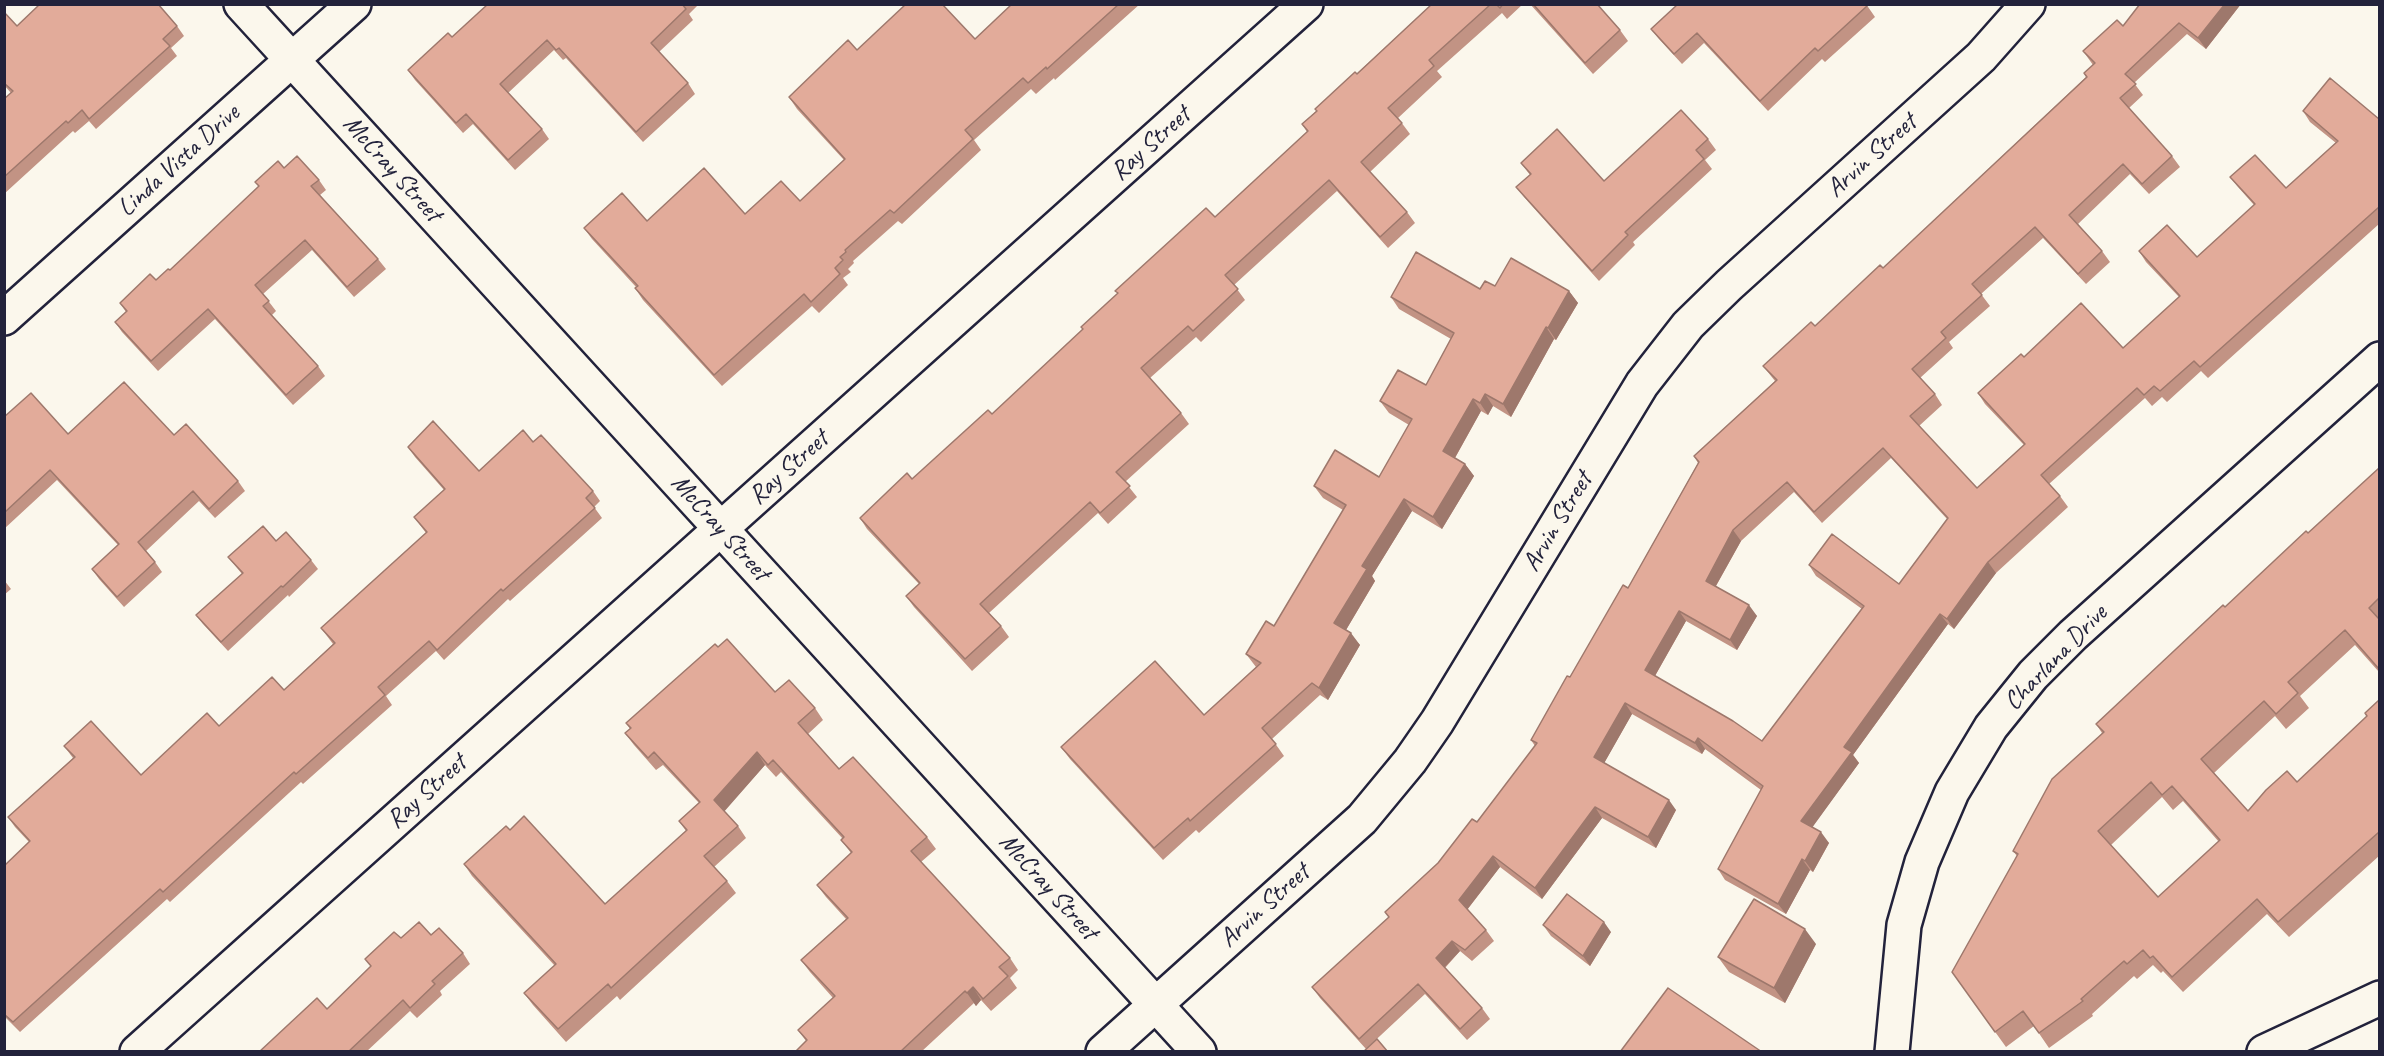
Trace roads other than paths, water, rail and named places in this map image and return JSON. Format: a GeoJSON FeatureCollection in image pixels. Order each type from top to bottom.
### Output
{"type":"FeatureCollection","features":[{"type":"Feature","properties":{"kind":"street","name":"McCray Street"},"geometry":{"type":"LineString","coordinates":[[241,4],[1199,1052]]}},
{"type":"Feature","properties":{"kind":"street","name":"Linda Vista Drive"},"geometry":{"type":"LineString","coordinates":[[4,318],[354,4]]}},
{"type":"Feature","properties":{"kind":"street","name":"Ray Street"},"geometry":{"type":"LineString","coordinates":[[137,1052],[1306,4]]}},
{"type":"Feature","properties":{"kind":"street","name":"Arvin Street"},"geometry":{"type":"LineString","coordinates":[[1103,1052],[1362,819],[1410,761],[1437,722],[1642,384],[1688,325],[1729,285],[1981,57],[2028,4]]}},
{"type":"Feature","properties":{"kind":"street","name":"Charlana Drive"},"geometry":{"type":"LineString","coordinates":[[1892,1052],[1904,925],[1922,862],[1952,792],[1991,727],[2033,675],[2073,635],[2379,359]]}},
{"type":"Feature","properties":{"kind":"street"},"geometry":{"type":"LineString","coordinates":[[2264,1052],[2379,998]]}}]}
